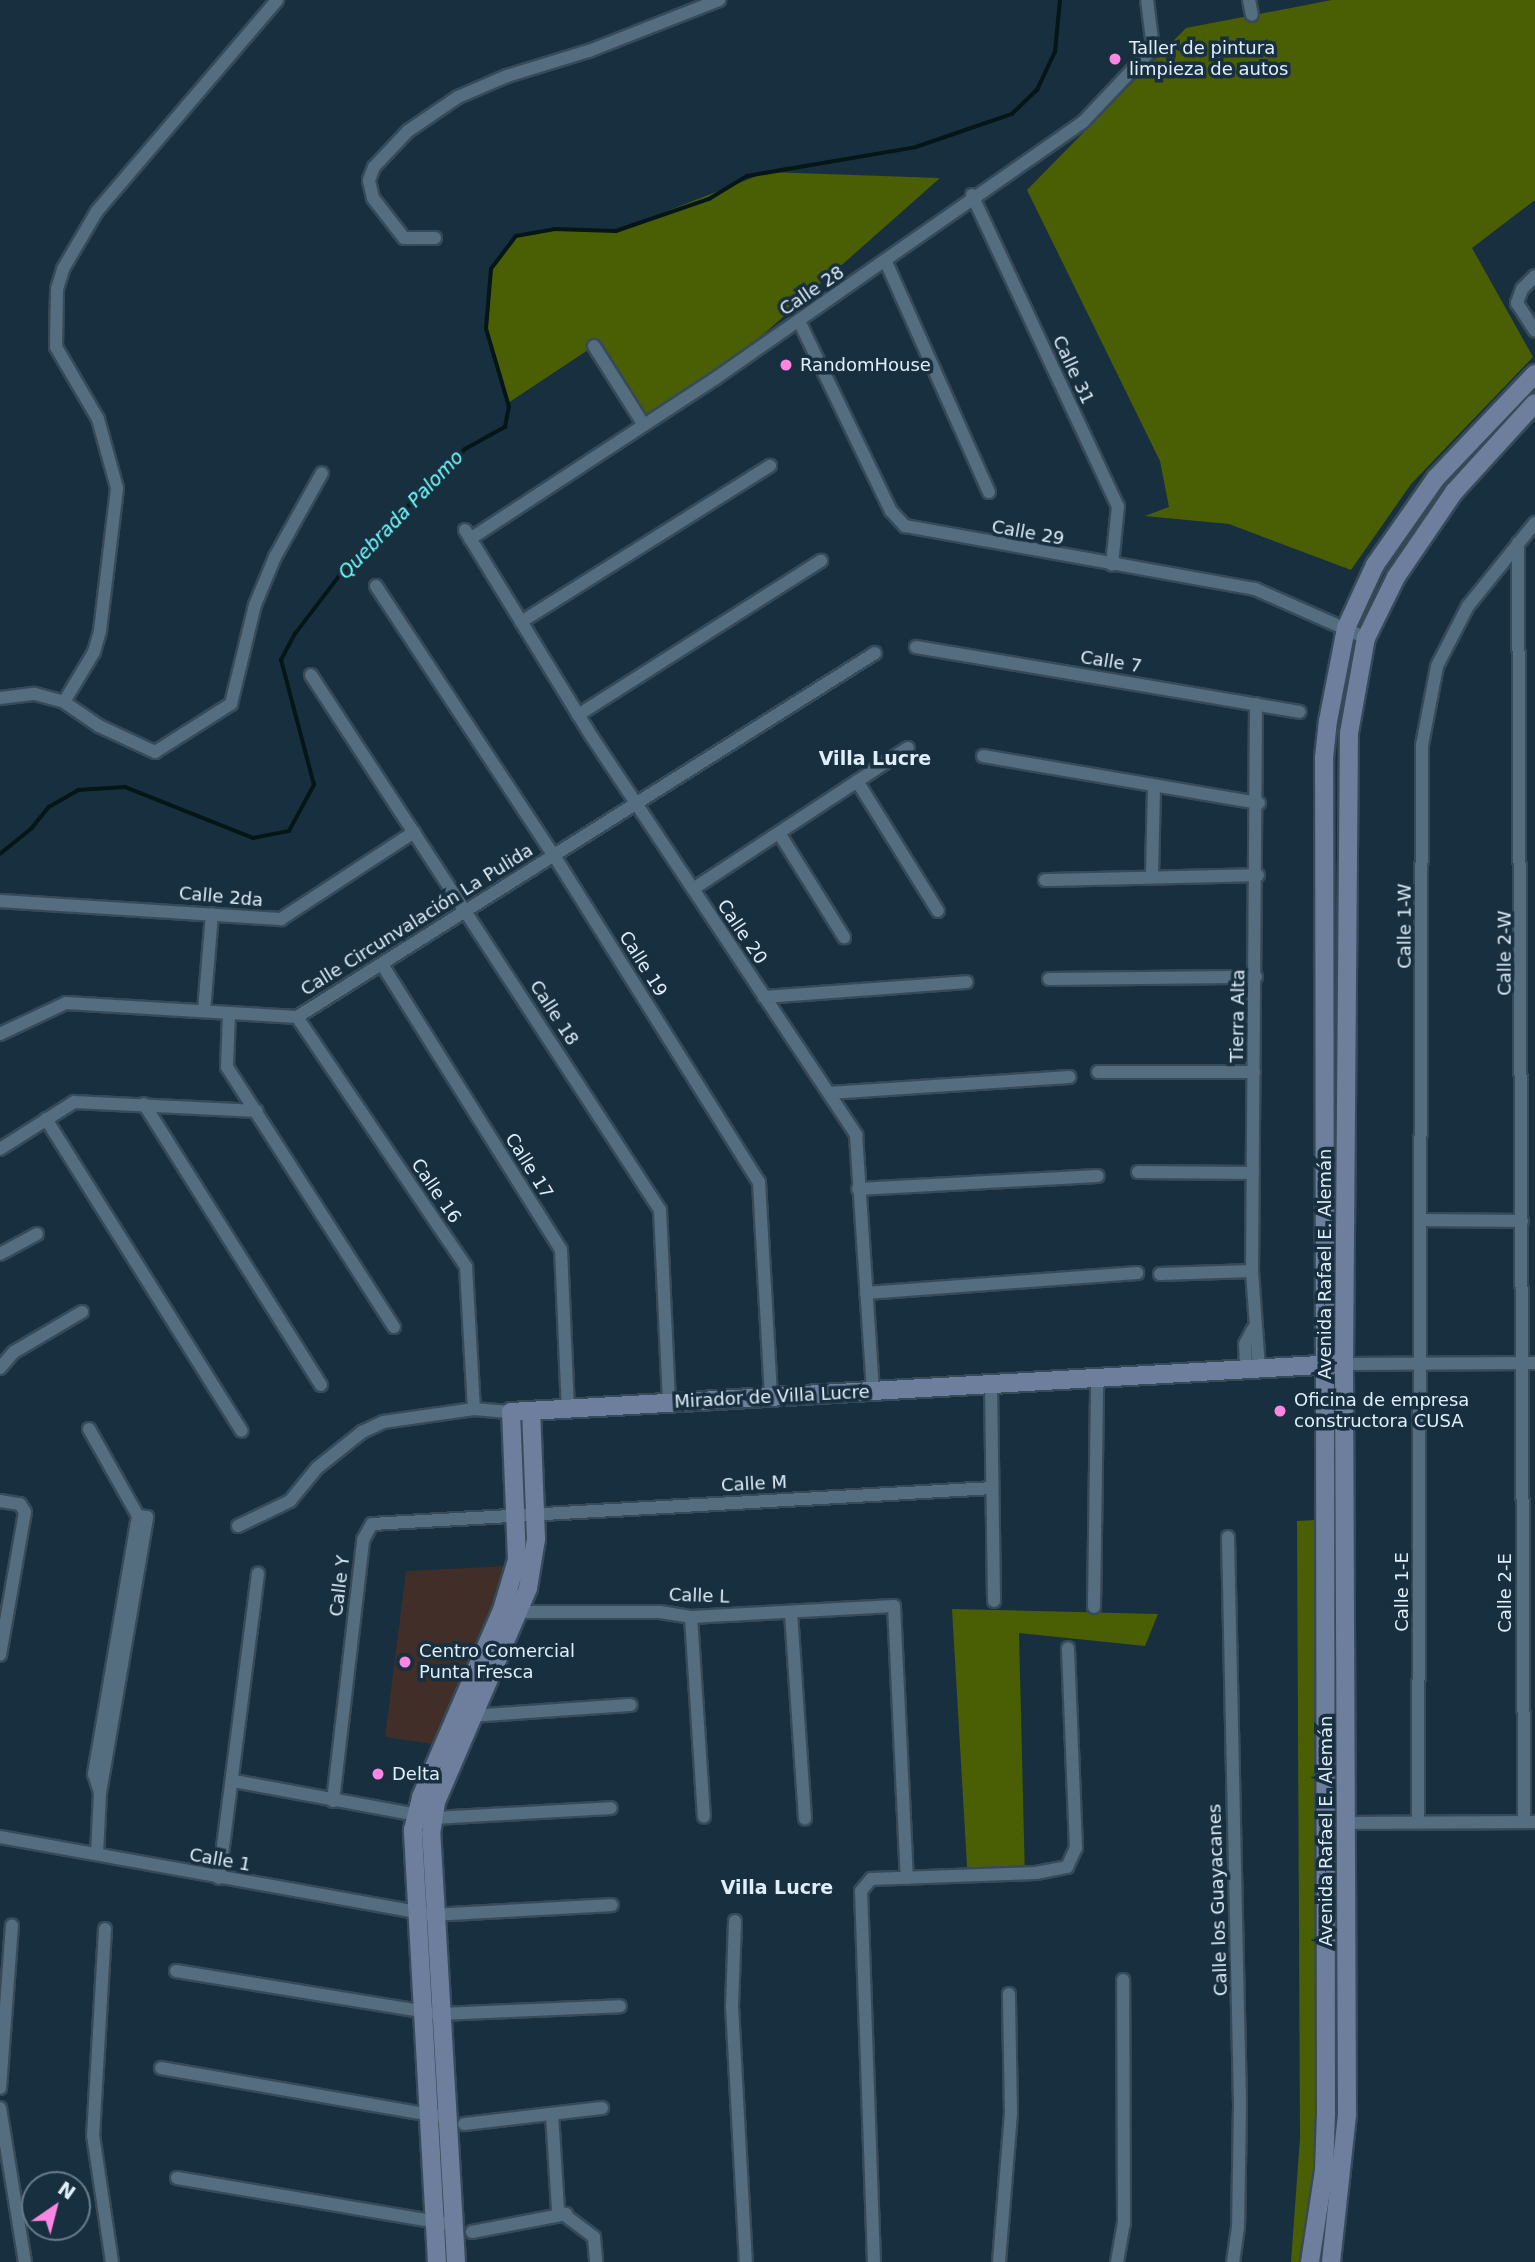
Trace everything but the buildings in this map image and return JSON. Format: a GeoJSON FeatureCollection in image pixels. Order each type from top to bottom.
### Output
{"type":"FeatureCollection","features":[{"type":"Feature","properties":{"kind":"main road","name":"Avenida Rafael E. Alemán"},"geometry":{"type":"LineString","coordinates":[[1310,2262],[1324,2171],[1326,2114],[1324,758],[1332,685],[1346,628],[1375,565],[1406,516],[1470,440],[1535,374]]}},
{"type":"Feature","properties":{"kind":"main road","name":"Avenida Rafael E. Alemán"},"geometry":{"type":"LineString","coordinates":[[1331,2262],[1347,2115],[1344,1364],[1346,778],[1354,691],[1366,638],[1396,577],[1427,528],[1535,403]]}},
{"type":"Feature","properties":{"kind":"main road","name":"Mirador de Villa Lucre"},"geometry":{"type":"LineString","coordinates":[[511,1412],[1344,1364]]}},
{"type":"Feature","properties":{"kind":"main road"},"geometry":{"type":"LineString","coordinates":[[437,2262],[428,2115],[434,1818],[474,1716],[525,1561],[531,1411]]}},
{"type":"Feature","properties":{"kind":"main road"},"geometry":{"type":"LineString","coordinates":[[511,1412],[526,1514]]}},
{"type":"Feature","properties":{"kind":"main road"},"geometry":{"type":"LineString","coordinates":[[456,2262],[456,2121],[432,2014],[415,1912],[415,1815],[455,1717],[510,1611]]}},
{"type":"Feature","properties":{"kind":"street"},"geometry":{"type":"LineString","coordinates":[[64,702],[94,652],[100,631],[117,488],[98,419],[56,347],[57,289],[63,269],[97,211],[277,0]]}},
{"type":"Feature","properties":{"kind":"street"},"geometry":{"type":"LineString","coordinates":[[435,238],[404,238],[373,198],[369,180],[374,167],[408,131],[458,97],[507,76],[589,51],[719,0]]}},
{"type":"Feature","properties":{"kind":"street","name":"Calle 28"},"geometry":{"type":"LineString","coordinates":[[467,534],[644,425],[886,262],[972,195],[1083,122],[1153,48],[1147,0]]}},
{"type":"Feature","properties":{"kind":"street"},"geometry":{"type":"LineString","coordinates":[[1249,0],[1252,15]]}},
{"type":"Feature","properties":{"kind":"street","name":"Calle 31"},"geometry":{"type":"LineString","coordinates":[[972,195],[1118,506],[1112,565]]}},
{"type":"Feature","properties":{"kind":"street"},"geometry":{"type":"LineString","coordinates":[[886,262],[989,492]]}},
{"type":"Feature","properties":{"kind":"street"},"geometry":{"type":"LineString","coordinates":[[1535,276],[1522,289],[1517,303],[1535,331]]}},
{"type":"Feature","properties":{"kind":"street","name":"Calle 29"},"geometry":{"type":"LineString","coordinates":[[799,321],[891,511],[905,526],[1255,589],[1366,638]]}},
{"type":"Feature","properties":{"kind":"street"},"geometry":{"type":"LineString","coordinates":[[594,345],[644,425]]}},
{"type":"Feature","properties":{"kind":"street"},"geometry":{"type":"LineString","coordinates":[[521,622],[770,466]]}},
{"type":"Feature","properties":{"kind":"street"},"geometry":{"type":"LineString","coordinates":[[0,697],[35,694],[64,702],[99,726],[155,752],[231,704],[255,605],[275,557],[321,473]]}},
{"type":"Feature","properties":{"kind":"street","name":"Calle 1-W"},"geometry":{"type":"LineString","coordinates":[[1421,1362],[1422,745],[1437,666],[1468,606],[1535,523]]}},
{"type":"Feature","properties":{"kind":"street","name":"Calle 20"},"geometry":{"type":"LineString","coordinates":[[467,534],[578,715],[856,1135],[873,1391]]}},
{"type":"Feature","properties":{"kind":"street","name":"Calle 2-W"},"geometry":{"type":"LineString","coordinates":[[1518,542],[1529,886],[1522,1221],[1529,1363]]}},
{"type":"Feature","properties":{"kind":"street"},"geometry":{"type":"LineString","coordinates":[[578,715],[821,561]]}},
{"type":"Feature","properties":{"kind":"street","name":"Calle 19"},"geometry":{"type":"LineString","coordinates":[[376,586],[553,854],[759,1182],[771,1397]]}},
{"type":"Feature","properties":{"kind":"street","name":"Calle 7"},"geometry":{"type":"LineString","coordinates":[[916,647],[1300,712]]}},
{"type":"Feature","properties":{"kind":"street","name":"Calle Circunvalación La Pulida"},"geometry":{"type":"LineString","coordinates":[[0,1034],[65,1003],[297,1017],[383,967],[553,854],[875,653]]}},
{"type":"Feature","properties":{"kind":"street","name":"Calle 18"},"geometry":{"type":"LineString","coordinates":[[311,675],[660,1210],[669,1403]]}},
{"type":"Feature","properties":{"kind":"street","name":"Tierra Alta"},"geometry":{"type":"LineString","coordinates":[[1252,1368],[1259,803],[1256,704]]}},
{"type":"Feature","properties":{"kind":"street"},"geometry":{"type":"LineString","coordinates":[[693,889],[908,748]]}},
{"type":"Feature","properties":{"kind":"street"},"geometry":{"type":"LineString","coordinates":[[983,756],[1259,803]]}},
{"type":"Feature","properties":{"kind":"street"},"geometry":{"type":"LineString","coordinates":[[857,781],[938,911]]}},
{"type":"Feature","properties":{"kind":"street"},"geometry":{"type":"LineString","coordinates":[[1152,875],[1154,786]]}},
{"type":"Feature","properties":{"kind":"street","name":"Calle 2da"},"geometry":{"type":"LineString","coordinates":[[0,901],[281,919],[414,832]]}},
{"type":"Feature","properties":{"kind":"street"},"geometry":{"type":"LineString","coordinates":[[779,833],[844,937]]}},
{"type":"Feature","properties":{"kind":"street"},"geometry":{"type":"LineString","coordinates":[[1045,880],[1152,875],[1258,875]]}},
{"type":"Feature","properties":{"kind":"street"},"geometry":{"type":"LineString","coordinates":[[204,1011],[212,914]]}},
{"type":"Feature","properties":{"kind":"street","name":"Calle 17"},"geometry":{"type":"LineString","coordinates":[[383,967],[561,1250],[568,1409]]}},
{"type":"Feature","properties":{"kind":"street"},"geometry":{"type":"LineString","coordinates":[[1049,979],[1256,977]]}},
{"type":"Feature","properties":{"kind":"street"},"geometry":{"type":"LineString","coordinates":[[764,997],[966,982]]}},
{"type":"Feature","properties":{"kind":"street"},"geometry":{"type":"LineString","coordinates":[[229,1013],[227,1067],[394,1327]]}},
{"type":"Feature","properties":{"kind":"street","name":"Calle 16"},"geometry":{"type":"LineString","coordinates":[[297,1017],[466,1267],[474,1409]]}},
{"type":"Feature","properties":{"kind":"street"},"geometry":{"type":"LineString","coordinates":[[1098,1072],[1254,1072]]}},
{"type":"Feature","properties":{"kind":"street"},"geometry":{"type":"LineString","coordinates":[[828,1093],[1069,1077]]}},
{"type":"Feature","properties":{"kind":"street"},"geometry":{"type":"LineString","coordinates":[[0,1149],[74,1102],[257,1111]]}},
{"type":"Feature","properties":{"kind":"street"},"geometry":{"type":"LineString","coordinates":[[144,1104],[321,1385]]}},
{"type":"Feature","properties":{"kind":"street"},"geometry":{"type":"LineString","coordinates":[[46,1119],[242,1431]]}},
{"type":"Feature","properties":{"kind":"street"},"geometry":{"type":"LineString","coordinates":[[1138,1172],[1253,1173]]}},
{"type":"Feature","properties":{"kind":"street"},"geometry":{"type":"LineString","coordinates":[[858,1189],[1098,1176]]}},
{"type":"Feature","properties":{"kind":"street"},"geometry":{"type":"LineString","coordinates":[[1422,1220],[1522,1221]]}},
{"type":"Feature","properties":{"kind":"street"},"geometry":{"type":"LineString","coordinates":[[0,1254],[37,1234]]}},
{"type":"Feature","properties":{"kind":"street"},"geometry":{"type":"LineString","coordinates":[[1160,1274],[1252,1271]]}},
{"type":"Feature","properties":{"kind":"street"},"geometry":{"type":"LineString","coordinates":[[866,1293],[1137,1273]]}},
{"type":"Feature","properties":{"kind":"street"},"geometry":{"type":"LineString","coordinates":[[0,1368],[14,1352],[82,1312]]}},
{"type":"Feature","properties":{"kind":"street","name":"Calle 1-E"},"geometry":{"type":"LineString","coordinates":[[1418,1822],[1421,1362]]}},
{"type":"Feature","properties":{"kind":"street"},"geometry":{"type":"LineString","coordinates":[[1344,1364],[1529,1363]]}},
{"type":"Feature","properties":{"kind":"street","name":"Calle 2-E"},"geometry":{"type":"LineString","coordinates":[[1529,1363],[1529,1822]]}},
{"type":"Feature","properties":{"kind":"street"},"geometry":{"type":"LineString","coordinates":[[1094,1606],[1097,1378]]}},
{"type":"Feature","properties":{"kind":"street"},"geometry":{"type":"LineString","coordinates":[[991,1384],[994,1601]]}},
{"type":"Feature","properties":{"kind":"street","name":"Mirador de Villa Lucre"},"geometry":{"type":"LineString","coordinates":[[238,1526],[290,1501],[317,1468],[362,1432],[383,1422],[474,1409],[511,1412]]}},
{"type":"Feature","properties":{"kind":"street"},"geometry":{"type":"LineString","coordinates":[[89,1429],[138,1516],[106,1736],[97,1854]]}},
{"type":"Feature","properties":{"kind":"street","name":"Calle M"},"geometry":{"type":"LineString","coordinates":[[526,1514],[992,1488]]}},
{"type":"Feature","properties":{"kind":"street"},"geometry":{"type":"LineString","coordinates":[[0,1501],[20,1504],[25,1512],[0,1655]]}},
{"type":"Feature","properties":{"kind":"street","name":"Calle Y"},"geometry":{"type":"LineString","coordinates":[[332,1801],[366,1530],[380,1522],[526,1514]]}},
{"type":"Feature","properties":{"kind":"street","name":"Calle los Guayacanes"},"geometry":{"type":"LineString","coordinates":[[1228,1537],[1240,2104],[1238,2227],[1233,2262]]}},
{"type":"Feature","properties":{"kind":"street"},"geometry":{"type":"LineString","coordinates":[[219,1878],[234,1781],[258,1573]]}},
{"type":"Feature","properties":{"kind":"street","name":"Calle L"},"geometry":{"type":"LineString","coordinates":[[510,1611],[660,1612],[691,1617],[894,1606],[907,1878]]}},
{"type":"Feature","properties":{"kind":"street"},"geometry":{"type":"LineString","coordinates":[[791,1613],[804,1819]]}},
{"type":"Feature","properties":{"kind":"street"},"geometry":{"type":"LineString","coordinates":[[691,1617],[704,1817]]}},
{"type":"Feature","properties":{"kind":"street"},"geometry":{"type":"LineString","coordinates":[[874,2262],[861,1891],[871,1879],[1036,1873],[1067,1867],[1076,1849],[1068,1648]]}},
{"type":"Feature","properties":{"kind":"street"},"geometry":{"type":"LineString","coordinates":[[455,1717],[631,1705]]}},
{"type":"Feature","properties":{"kind":"street"},"geometry":{"type":"LineString","coordinates":[[234,1781],[434,1818],[611,1808]]}},
{"type":"Feature","properties":{"kind":"street"},"geometry":{"type":"LineString","coordinates":[[1345,1823],[1529,1822]]}},
{"type":"Feature","properties":{"kind":"street","name":"Calle 1"},"geometry":{"type":"LineString","coordinates":[[0,1837],[415,1912],[433,1914],[612,1905]]}},
{"type":"Feature","properties":{"kind":"street"},"geometry":{"type":"LineString","coordinates":[[735,1921],[732,2006],[746,2262]]}},
{"type":"Feature","properties":{"kind":"street"},"geometry":{"type":"LineString","coordinates":[[0,2088],[4,1975],[12,1925]]}},
{"type":"Feature","properties":{"kind":"street"},"geometry":{"type":"LineString","coordinates":[[105,1929],[93,2135],[112,2262]]}},
{"type":"Feature","properties":{"kind":"street"},"geometry":{"type":"LineString","coordinates":[[176,1971],[432,2014],[620,2006]]}},
{"type":"Feature","properties":{"kind":"street"},"geometry":{"type":"LineString","coordinates":[[1117,2262],[1124,2223],[1123,1980]]}},
{"type":"Feature","properties":{"kind":"street"},"geometry":{"type":"LineString","coordinates":[[999,2262],[1011,2113],[1009,1994]]}},
{"type":"Feature","properties":{"kind":"street"},"geometry":{"type":"LineString","coordinates":[[160,2068],[456,2121],[602,2108]]}},
{"type":"Feature","properties":{"kind":"street"},"geometry":{"type":"LineString","coordinates":[[0,2108],[25,2262]]}},
{"type":"Feature","properties":{"kind":"street"},"geometry":{"type":"LineString","coordinates":[[552,2114],[558,2210],[594,2237],[596,2262]]}},
{"type":"Feature","properties":{"kind":"street"},"geometry":{"type":"LineString","coordinates":[[177,2178],[454,2225]]}},
{"type":"Feature","properties":{"kind":"street"},"geometry":{"type":"LineString","coordinates":[[472,2232],[566,2214]]}},
{"type":"Feature","properties":{"kind":"shaded area"},"geometry":{"type":"Polygon","coordinates":[[[508,1566],[432,1744],[385,1737],[406,1571],[508,1566]]]}},
{"type":"Feature","properties":{"kind":"green space"},"geometry":{"type":"Polygon","coordinates":[[[1332,0],[1535,0],[1535,200],[1472,248],[1533,357],[1411,484],[1351,570],[1229,524],[1145,516],[1169,507],[1160,461],[1027,190],[1186,28],[1332,0]]]}},
{"type":"Feature","properties":{"kind":"green space"},"geometry":{"type":"Polygon","coordinates":[[[767,172],[940,178],[766,332],[644,425],[594,346],[508,403],[486,329],[491,269],[516,236],[554,229],[616,231],[767,172]]]}},
{"type":"Feature","properties":{"kind":"green space"},"geometry":{"type":"Polygon","coordinates":[[[1315,1520],[1318,2177],[1305,2262],[1291,2262],[1300,2138],[1297,1521],[1315,1520]]]}},
{"type":"Feature","properties":{"kind":"green space"},"geometry":{"type":"Polygon","coordinates":[[[952,1609],[1158,1614],[1145,1646],[1019,1633],[1025,1879],[968,1883],[952,1609]]]}},
{"type":"Feature","properties":{"kind":"waterway","name":"Quebrada Palomo"},"geometry":{"type":"LineString","coordinates":[[0,854],[31,829],[49,807],[78,790],[125,787],[253,838],[289,831],[314,785],[281,660],[295,634],[340,575],[465,449],[505,427],[509,407],[486,329],[491,269],[516,236],[554,229],[616,231],[709,199],[747,176],[916,147],[1012,114],[1037,90],[1055,52],[1060,0]]}},
{"type":"Feature","properties":{"kind":"place","name":"Taller de pintura limpieza de autos"},"geometry":{"type":"Point","coordinates":[1115,59]}},
{"type":"Feature","properties":{"kind":"place","name":"RandomHouse"},"geometry":{"type":"Point","coordinates":[786,365]}},
{"type":"Feature","properties":{"kind":"place","name":"Oficina de empresa constructora CUSA"},"geometry":{"type":"Point","coordinates":[1280,1411]}},
{"type":"Feature","properties":{"kind":"place","name":"Centro Comercial Punta Fresca"},"geometry":{"type":"Point","coordinates":[405,1662]}},
{"type":"Feature","properties":{"kind":"place","name":"Delta"},"geometry":{"type":"Point","coordinates":[378,1774]}},
{"type":"Feature","properties":{"kind":"district","name":"Villa Lucre"},"geometry":{"type":"Point","coordinates":[875,759]}},
{"type":"Feature","properties":{"kind":"district","name":"Villa Lucre"},"geometry":{"type":"Point","coordinates":[777,1888]}}]}
